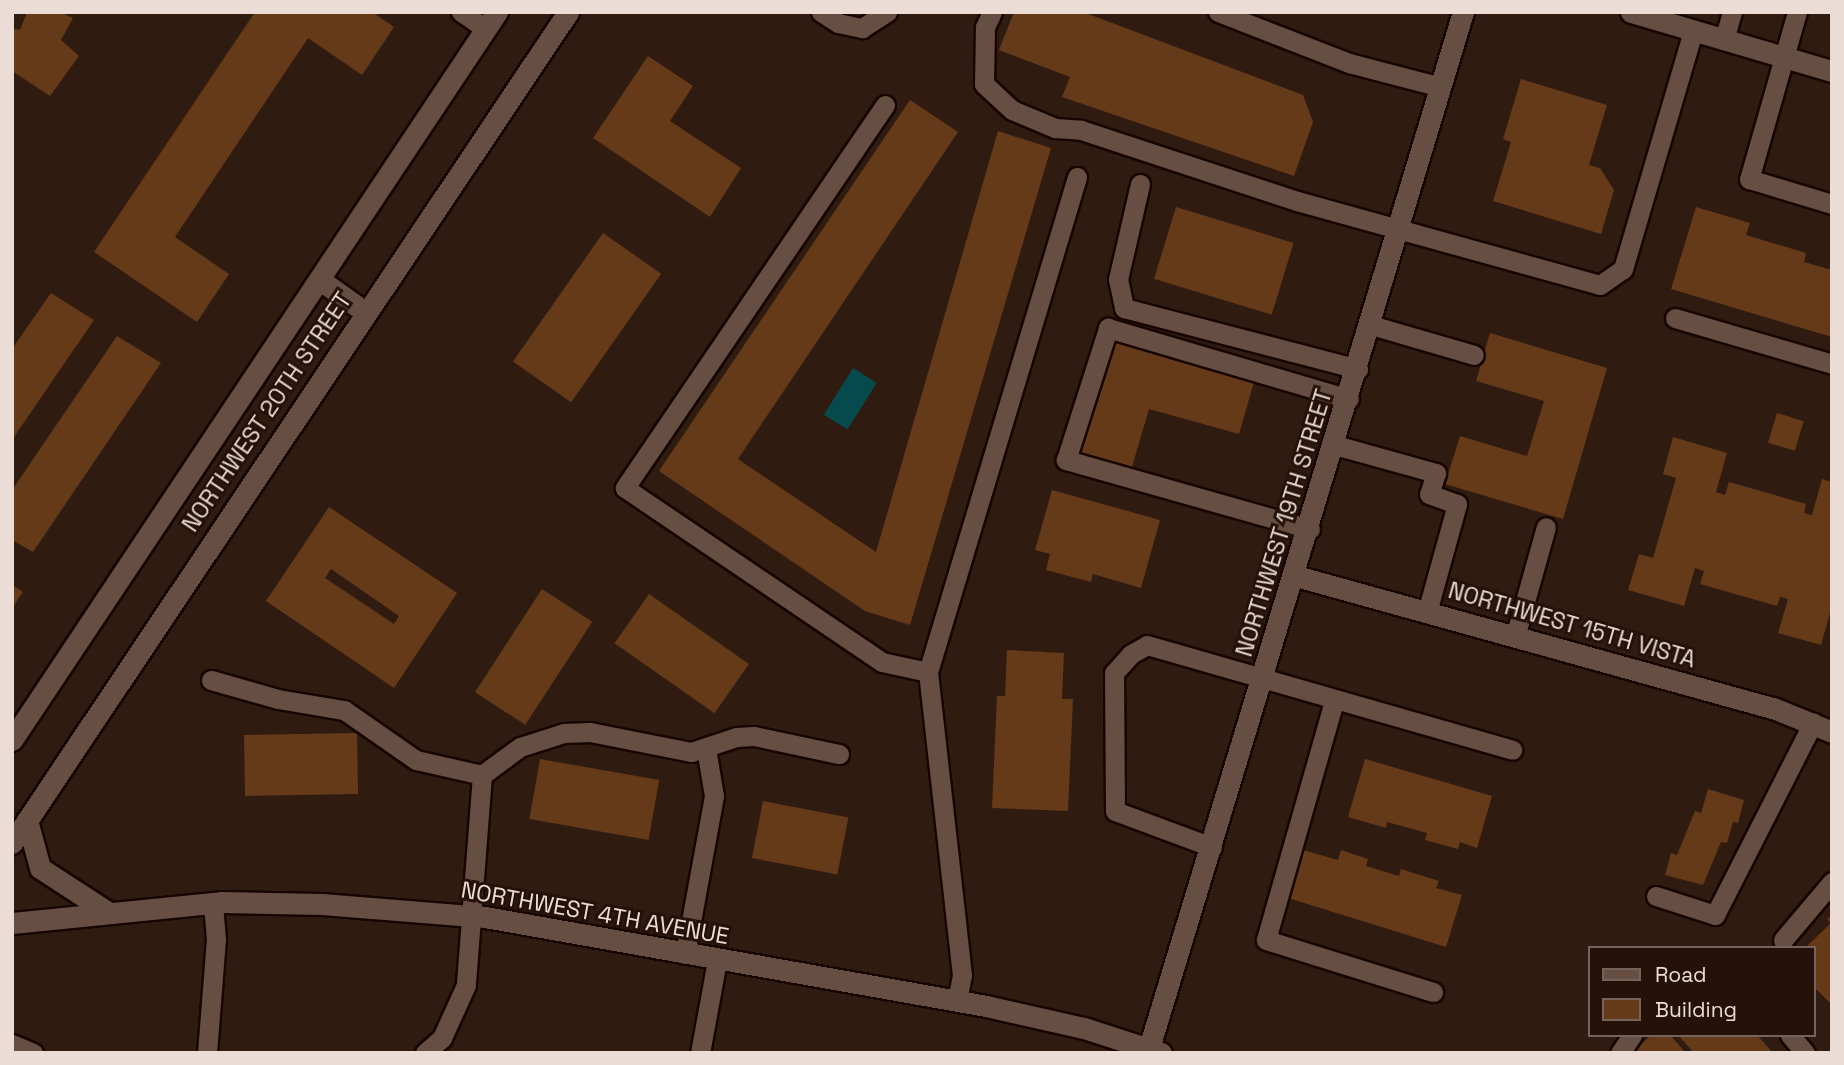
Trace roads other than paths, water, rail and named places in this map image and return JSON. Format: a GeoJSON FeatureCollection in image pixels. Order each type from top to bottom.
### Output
{"type":"FeatureCollection","features":[{"type":"Feature","properties":{"kind":"street","name":"NORTHWEST 20TH STREET"},"geometry":{"type":"LineString","coordinates":[[12,843],[568,12]]}},
{"type":"Feature","properties":{"kind":"street","name":"NORTHWEST 19TH STREET"},"geometry":{"type":"LineString","coordinates":[[1155,1051],[1212,847],[1296,576],[1464,12]]}},
{"type":"Feature","properties":{"kind":"street"},"geometry":{"type":"LineString","coordinates":[[1630,12],[1832,71]]}},
{"type":"Feature","properties":{"kind":"street","name":"NORTHWEST 20TH STREET"},"geometry":{"type":"LineString","coordinates":[[12,740],[492,21]]}},
{"type":"Feature","properties":{"kind":"street"},"geometry":{"type":"LineString","coordinates":[[320,280],[365,312]]}},
{"type":"Feature","properties":{"kind":"street","name":"NORTHWEST 15TH VISTA"},"geometry":{"type":"LineString","coordinates":[[1296,576],[1822,727]]}},
{"type":"Feature","properties":{"kind":"street"},"geometry":{"type":"LineString","coordinates":[[27,820],[40,868],[106,911]]}},
{"type":"Feature","properties":{"kind":"street","name":"NORTHWEST 4TH AVENUE"},"geometry":{"type":"LineString","coordinates":[[12,923],[106,911],[213,902],[322,904],[470,916],[957,1001],[1084,1028],[1155,1051]]}},
{"type":"Feature","properties":{"kind":"lane"},"geometry":{"type":"LineString","coordinates":[[461,12],[492,21]]}},
{"type":"Feature","properties":{"kind":"lane"},"geometry":{"type":"LineString","coordinates":[[821,12],[838,23],[862,28],[873,25],[887,12]]}},
{"type":"Feature","properties":{"kind":"lane"},"geometry":{"type":"LineString","coordinates":[[992,12],[985,27],[984,84],[1012,110],[1055,128],[1081,130],[1297,201],[1400,227],[1586,283],[1613,281],[1623,269],[1693,31]]}},
{"type":"Feature","properties":{"kind":"lane"},"geometry":{"type":"LineString","coordinates":[[1218,12],[1349,63],[1441,87]]}},
{"type":"Feature","properties":{"kind":"lane"},"geometry":{"type":"LineString","coordinates":[[1724,40],[1732,12]]}},
{"type":"Feature","properties":{"kind":"lane"},"geometry":{"type":"LineString","coordinates":[[1797,12],[1749,180],[1832,204]]}},
{"type":"Feature","properties":{"kind":"lane"},"geometry":{"type":"LineString","coordinates":[[885,105],[625,488],[881,662],[928,672]]}},
{"type":"Feature","properties":{"kind":"lane"},"geometry":{"type":"LineString","coordinates":[[957,1001],[962,975],[928,672],[1077,177]]}},
{"type":"Feature","properties":{"kind":"lane"},"geometry":{"type":"LineString","coordinates":[[1140,184],[1118,279],[1124,308],[1358,369]]}},
{"type":"Feature","properties":{"kind":"lane"},"geometry":{"type":"LineString","coordinates":[[1675,318],[1832,364]]}},
{"type":"Feature","properties":{"kind":"lane"},"geometry":{"type":"LineString","coordinates":[[1371,325],[1474,355]]}},
{"type":"Feature","properties":{"kind":"lane"},"geometry":{"type":"LineString","coordinates":[[1310,529],[1066,460],[1108,328],[1349,399]]}},
{"type":"Feature","properties":{"kind":"lane"},"geometry":{"type":"LineString","coordinates":[[1335,445],[1436,473],[1429,495],[1457,504],[1427,612]]}},
{"type":"Feature","properties":{"kind":"lane"},"geometry":{"type":"LineString","coordinates":[[1515,637],[1546,527]]}},
{"type":"Feature","properties":{"kind":"lane"},"geometry":{"type":"LineString","coordinates":[[1212,847],[1115,811],[1114,673],[1147,645],[1263,681],[1512,750]]}},
{"type":"Feature","properties":{"kind":"lane"},"geometry":{"type":"LineString","coordinates":[[211,680],[278,699],[344,710],[416,760],[482,775]]}},
{"type":"Feature","properties":{"kind":"lane"},"geometry":{"type":"LineString","coordinates":[[1334,701],[1266,940],[1433,992]]}},
{"type":"Feature","properties":{"kind":"lane"},"geometry":{"type":"LineString","coordinates":[[1656,896],[1715,915],[1822,727]]}},
{"type":"Feature","properties":{"kind":"lane"},"geometry":{"type":"LineString","coordinates":[[425,1053],[442,1038],[466,985],[482,775],[520,747],[564,733],[590,732],[666,750],[706,748],[736,737],[754,736],[839,754]]}},
{"type":"Feature","properties":{"kind":"lane"},"geometry":{"type":"LineString","coordinates":[[685,954],[714,796],[706,748]]}},
{"type":"Feature","properties":{"kind":"lane"},"geometry":{"type":"LineString","coordinates":[[1783,940],[1832,882]]}},
{"type":"Feature","properties":{"kind":"lane"},"geometry":{"type":"LineString","coordinates":[[207,1053],[216,939],[213,902]]}},
{"type":"Feature","properties":{"kind":"lane"},"geometry":{"type":"LineString","coordinates":[[700,1053],[717,960]]}},
{"type":"Feature","properties":{"kind":"lane"},"geometry":{"type":"LineString","coordinates":[[1620,1053],[1631,1037]]}},
{"type":"Feature","properties":{"kind":"lane"},"geometry":{"type":"LineString","coordinates":[[1792,1037],[1805,1053]]}},
{"type":"Feature","properties":{"kind":"lane"},"geometry":{"type":"LineString","coordinates":[[12,1044],[33,1053]]}},
{"type":"Feature","properties":{"kind":"water"},"geometry":{"type":"Polygon","coordinates":[[[853,368],[877,383],[848,429],[824,415],[853,368]]]}}]}
